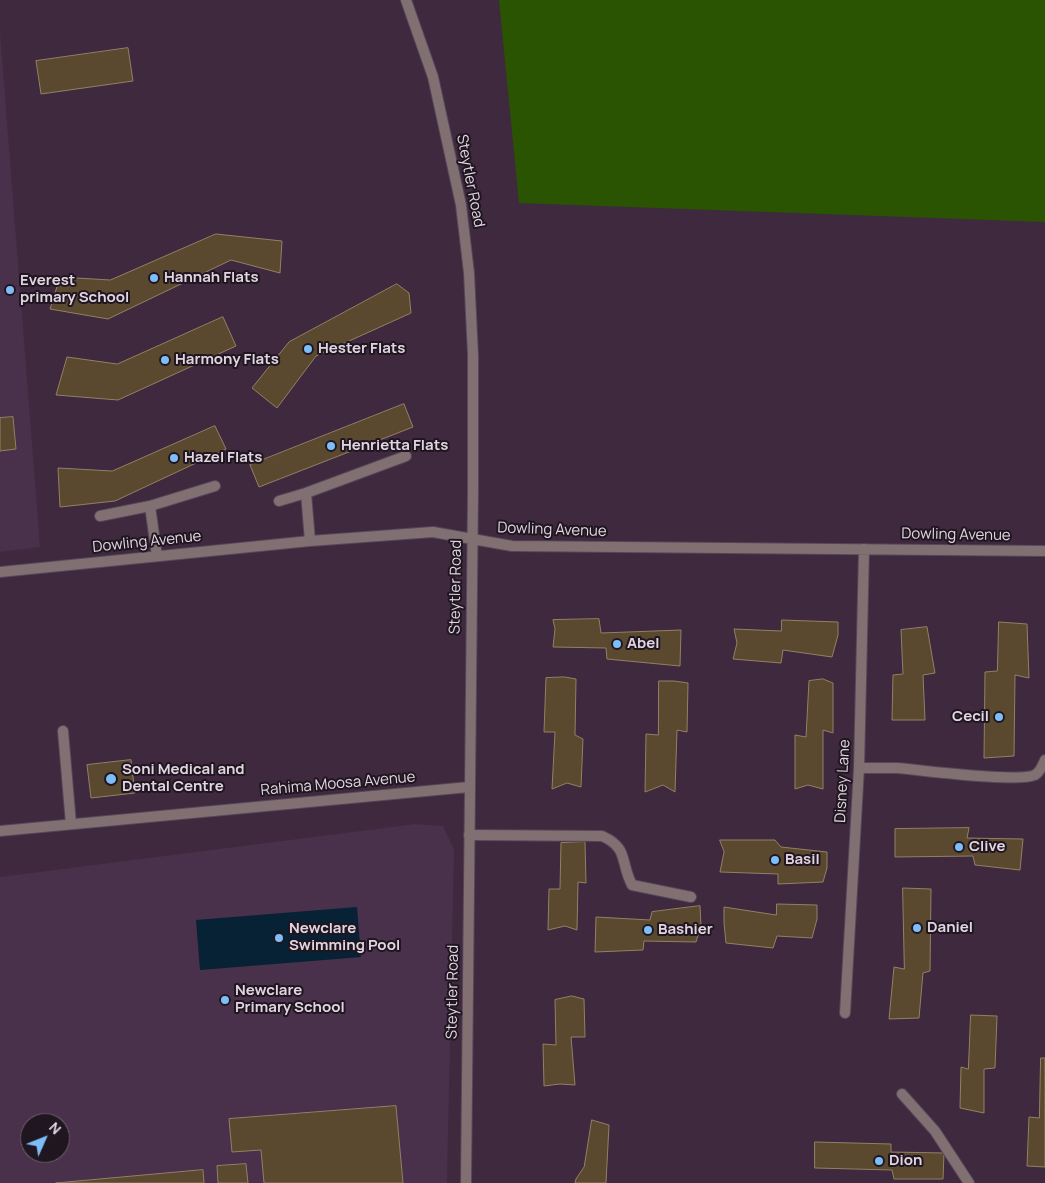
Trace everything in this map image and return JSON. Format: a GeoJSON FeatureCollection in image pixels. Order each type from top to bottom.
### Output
{"type":"FeatureCollection","features":[{"type":"Feature","properties":{"kind":"street","name":"Steytler Road"},"geometry":{"type":"LineString","coordinates":[[406,0],[433,77],[461,205],[470,273],[473,355],[466,1183]]}},
{"type":"Feature","properties":{"kind":"street"},"geometry":{"type":"LineString","coordinates":[[279,501],[406,456]]}},
{"type":"Feature","properties":{"kind":"street"},"geometry":{"type":"LineString","coordinates":[[100,516],[150,506],[215,486]]}},
{"type":"Feature","properties":{"kind":"street"},"geometry":{"type":"LineString","coordinates":[[306,493],[310,541]]}},
{"type":"Feature","properties":{"kind":"street"},"geometry":{"type":"LineString","coordinates":[[150,506],[157,556]]}},
{"type":"Feature","properties":{"kind":"street","name":"Dowling Avenue"},"geometry":{"type":"LineString","coordinates":[[0,572],[310,541],[433,532],[520,546],[1045,551]]}},
{"type":"Feature","properties":{"kind":"street","name":"Disney Lane"},"geometry":{"type":"LineString","coordinates":[[846,1013],[859,768],[864,549]]}},
{"type":"Feature","properties":{"kind":"street"},"geometry":{"type":"LineString","coordinates":[[63,732],[71,824]]}},
{"type":"Feature","properties":{"kind":"street"},"geometry":{"type":"LineString","coordinates":[[859,768],[895,768],[1001,777],[1026,777],[1036,774],[1045,760]]}},
{"type":"Feature","properties":{"kind":"street","name":"Rahima Moosa Avenue"},"geometry":{"type":"LineString","coordinates":[[0,831],[469,787]]}},
{"type":"Feature","properties":{"kind":"street"},"geometry":{"type":"LineString","coordinates":[[469,835],[602,836],[612,840],[620,848],[632,885],[691,897]]}},
{"type":"Feature","properties":{"kind":"street"},"geometry":{"type":"LineString","coordinates":[[902,1094],[935,1131],[969,1183]]}},
{"type":"Feature","properties":{"kind":"shaded area","name":"Everest primary School"},"geometry":{"type":"Polygon","coordinates":[[[0,32],[40,547],[0,552],[0,32]]]}},
{"type":"Feature","properties":{"kind":"shaded area","name":"Newclare Primary School"},"geometry":{"type":"Polygon","coordinates":[[[415,824],[443,826],[454,849],[447,1183],[0,1183],[0,877],[415,824]]]}},
{"type":"Feature","properties":{"kind":"green space"},"geometry":{"type":"Polygon","coordinates":[[[499,0],[1045,0],[1045,222],[519,203],[499,0]]]}},
{"type":"Feature","properties":{"kind":"water","name":"Newclare Swimming Pool"},"geometry":{"type":"Polygon","coordinates":[[[357,907],[361,957],[200,970],[196,920],[357,907]]]}},
{"type":"Feature","properties":{"kind":"building"},"geometry":{"type":"Polygon","coordinates":[[[128,48],[133,81],[41,94],[36,61],[128,48]]]}},
{"type":"Feature","properties":{"kind":"building","name":"Hannah Flats"},"geometry":{"type":"Polygon","coordinates":[[[216,234],[282,241],[280,273],[231,260],[108,319],[50,309],[60,277],[110,280],[216,234]]]}},
{"type":"Feature","properties":{"kind":"building","name":"Hester Flats"},"geometry":{"type":"Polygon","coordinates":[[[397,284],[409,293],[411,313],[316,356],[277,408],[252,388],[289,342],[397,284]]]}},
{"type":"Feature","properties":{"kind":"building","name":"Harmony Flats"},"geometry":{"type":"Polygon","coordinates":[[[223,317],[236,346],[118,400],[56,395],[67,357],[117,364],[223,317]]]}},
{"type":"Feature","properties":{"kind":"building","name":"Henrietta Flats"},"geometry":{"type":"Polygon","coordinates":[[[404,404],[413,427],[259,487],[250,465],[404,404]]]}},
{"type":"Feature","properties":{"kind":"building"},"geometry":{"type":"Polygon","coordinates":[[[13,417],[16,449],[0,451],[0,418],[13,417]]]}},
{"type":"Feature","properties":{"kind":"building","name":"Hazel Flats"},"geometry":{"type":"Polygon","coordinates":[[[215,426],[226,449],[115,501],[60,507],[58,468],[112,471],[215,426]]]}},
{"type":"Feature","properties":{"kind":"building","name":"Abel"},"geometry":{"type":"Polygon","coordinates":[[[599,619],[601,633],[681,630],[680,666],[607,659],[606,648],[553,647],[555,629],[553,620],[599,619]]]}},
{"type":"Feature","properties":{"kind":"building"},"geometry":{"type":"Polygon","coordinates":[[[782,620],[838,622],[838,635],[832,657],[783,650],[781,663],[733,659],[737,643],[734,629],[781,631],[782,620]]]}},
{"type":"Feature","properties":{"kind":"building","name":"Cecil"},"geometry":{"type":"Polygon","coordinates":[[[999,622],[1027,624],[1029,678],[1015,675],[1014,756],[984,758],[985,672],[997,671],[999,622]]]}},
{"type":"Feature","properties":{"kind":"building"},"geometry":{"type":"Polygon","coordinates":[[[927,627],[935,673],[923,675],[925,720],[892,720],[893,675],[903,674],[901,630],[927,627]]]}},
{"type":"Feature","properties":{"kind":"building"},"geometry":{"type":"Polygon","coordinates":[[[565,677],[576,679],[575,735],[583,739],[581,787],[567,783],[552,789],[555,732],[544,732],[546,678],[565,677]]]}},
{"type":"Feature","properties":{"kind":"building"},"geometry":{"type":"Polygon","coordinates":[[[823,679],[833,683],[833,733],[823,730],[823,789],[808,785],[795,789],[795,735],[806,737],[809,681],[823,679]]]}},
{"type":"Feature","properties":{"kind":"building"},"geometry":{"type":"Polygon","coordinates":[[[659,681],[688,683],[687,732],[677,730],[675,792],[663,785],[645,792],[646,734],[658,735],[659,681]]]}},
{"type":"Feature","properties":{"kind":"building","name":"Soni Medical and Dental Centre"},"geometry":{"type":"Polygon","coordinates":[[[131,760],[135,793],[91,798],[87,765],[131,760]]]}},
{"type":"Feature","properties":{"kind":"building","name":"Clive"},"geometry":{"type":"Polygon","coordinates":[[[969,828],[967,838],[1023,839],[1020,870],[975,865],[973,856],[895,857],[895,829],[969,828]]]}},
{"type":"Feature","properties":{"kind":"building","name":"Basil"},"geometry":{"type":"Polygon","coordinates":[[[720,840],[775,840],[781,847],[827,852],[827,868],[823,882],[778,884],[778,874],[720,872],[724,852],[720,840]]]}},
{"type":"Feature","properties":{"kind":"building"},"geometry":{"type":"Polygon","coordinates":[[[585,842],[586,883],[578,882],[577,930],[565,926],[548,930],[549,889],[560,889],[561,843],[585,842]]]}},
{"type":"Feature","properties":{"kind":"building","name":"Daniel"},"geometry":{"type":"Polygon","coordinates":[[[903,888],[931,889],[930,971],[923,973],[919,1018],[889,1019],[894,967],[904,969],[903,888]]]}},
{"type":"Feature","properties":{"kind":"building"},"geometry":{"type":"Polygon","coordinates":[[[777,904],[817,905],[817,919],[812,938],[777,936],[773,948],[726,943],[724,907],[776,915],[777,904]]]}},
{"type":"Feature","properties":{"kind":"building","name":"Bashier"},"geometry":{"type":"Polygon","coordinates":[[[700,906],[701,926],[696,942],[644,941],[643,950],[595,952],[596,917],[650,920],[652,912],[700,906]]]}},
{"type":"Feature","properties":{"kind":"building"},"geometry":{"type":"Polygon","coordinates":[[[572,996],[584,999],[585,1037],[571,1037],[575,1085],[544,1086],[543,1044],[556,1045],[555,1000],[572,996]]]}},
{"type":"Feature","properties":{"kind":"building"},"geometry":{"type":"Polygon","coordinates":[[[971,1015],[997,1016],[995,1068],[984,1069],[984,1113],[960,1108],[961,1067],[968,1069],[971,1015]]]}},
{"type":"Feature","properties":{"kind":"building"},"geometry":{"type":"Polygon","coordinates":[[[1041,1058],[1045,1058],[1045,1167],[1027,1166],[1029,1117],[1039,1118],[1041,1058]]]}},
{"type":"Feature","properties":{"kind":"building"},"geometry":{"type":"Polygon","coordinates":[[[396,1106],[403,1183],[264,1183],[261,1150],[232,1152],[229,1119],[396,1106]]]}},
{"type":"Feature","properties":{"kind":"building"},"geometry":{"type":"Polygon","coordinates":[[[592,1120],[609,1125],[606,1183],[575,1183],[584,1167],[592,1120]]]}},
{"type":"Feature","properties":{"kind":"building","name":"Dion"},"geometry":{"type":"Polygon","coordinates":[[[815,1142],[891,1144],[891,1152],[944,1153],[943,1179],[894,1179],[892,1170],[815,1168],[815,1142]]]}},
{"type":"Feature","properties":{"kind":"building"},"geometry":{"type":"Polygon","coordinates":[[[246,1164],[248,1183],[218,1183],[217,1166],[246,1164]]]}},
{"type":"Feature","properties":{"kind":"building"},"geometry":{"type":"Polygon","coordinates":[[[203,1170],[204,1183],[56,1183],[203,1170]]]}},
{"type":"Feature","properties":{"kind":"place","name":"Hannah Flats"},"geometry":{"type":"Point","coordinates":[154,278]}},
{"type":"Feature","properties":{"kind":"place","name":"Everest primary School"},"geometry":{"type":"Point","coordinates":[10,290]}},
{"type":"Feature","properties":{"kind":"place","name":"Hester Flats"},"geometry":{"type":"Point","coordinates":[308,349]}},
{"type":"Feature","properties":{"kind":"place","name":"Harmony Flats"},"geometry":{"type":"Point","coordinates":[165,360]}},
{"type":"Feature","properties":{"kind":"place","name":"Henrietta Flats"},"geometry":{"type":"Point","coordinates":[331,446]}},
{"type":"Feature","properties":{"kind":"place","name":"Hazel Flats"},"geometry":{"type":"Point","coordinates":[174,458]}},
{"type":"Feature","properties":{"kind":"place","name":"Abel"},"geometry":{"type":"Point","coordinates":[617,644]}},
{"type":"Feature","properties":{"kind":"place","name":"Cecil"},"geometry":{"type":"Point","coordinates":[999,717]}},
{"type":"Feature","properties":{"kind":"place","name":"Soni Medical and Dental Centre"},"geometry":{"type":"Point","coordinates":[111,779]}},
{"type":"Feature","properties":{"kind":"place","name":"Clive"},"geometry":{"type":"Point","coordinates":[959,847]}},
{"type":"Feature","properties":{"kind":"place","name":"Basil"},"geometry":{"type":"Point","coordinates":[775,860]}},
{"type":"Feature","properties":{"kind":"place","name":"Daniel"},"geometry":{"type":"Point","coordinates":[917,928]}},
{"type":"Feature","properties":{"kind":"place","name":"Bashier"},"geometry":{"type":"Point","coordinates":[648,930]}},
{"type":"Feature","properties":{"kind":"place","name":"Newclare Swimming Pool"},"geometry":{"type":"Point","coordinates":[279,938]}},
{"type":"Feature","properties":{"kind":"place","name":"Newclare Primary School"},"geometry":{"type":"Point","coordinates":[225,1000]}},
{"type":"Feature","properties":{"kind":"place","name":"Dion"},"geometry":{"type":"Point","coordinates":[879,1161]}}]}
